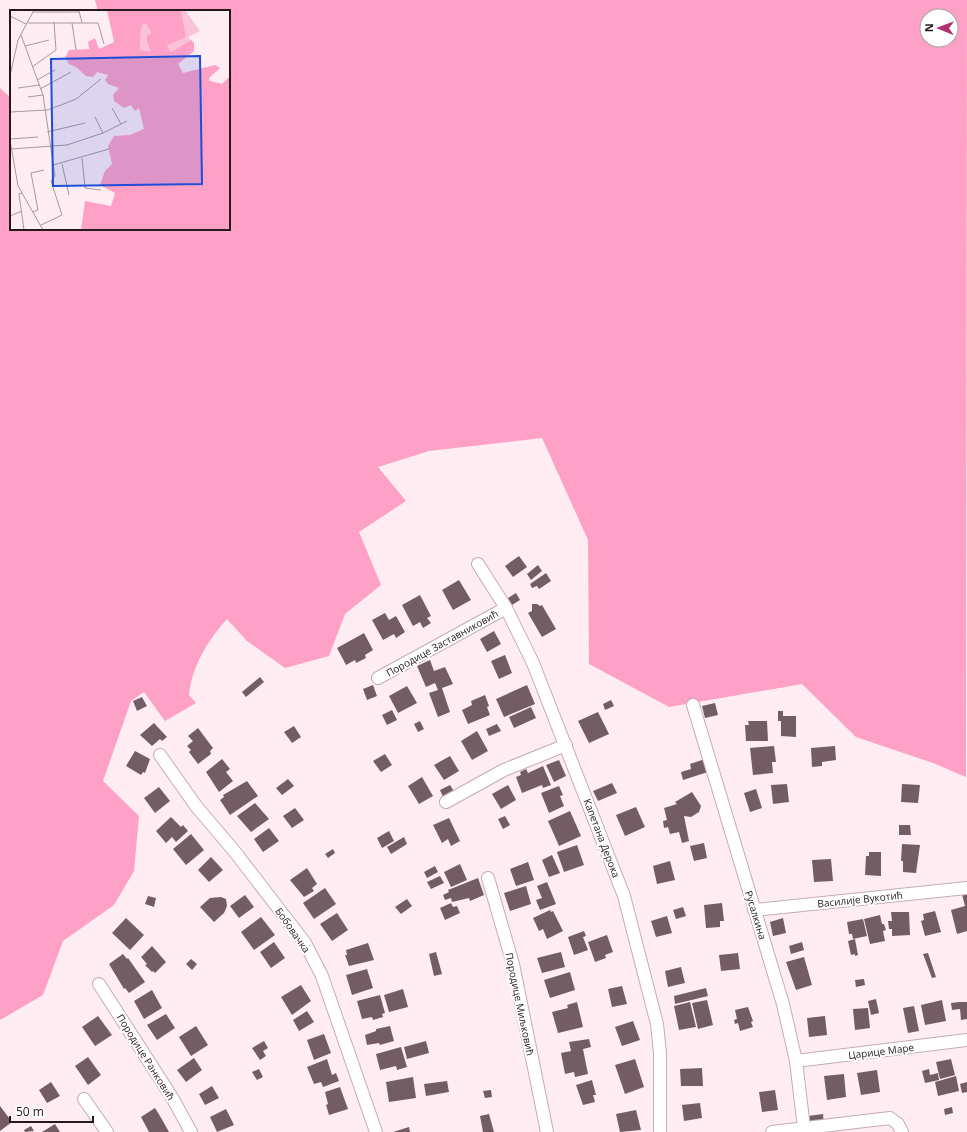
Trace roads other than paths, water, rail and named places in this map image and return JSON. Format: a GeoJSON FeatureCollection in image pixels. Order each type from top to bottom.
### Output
{"type":"FeatureCollection","features":[{"type":"Feature","properties":{"kind":"street","name":"Капетана Дерока"},"geometry":{"type":"LineString","coordinates":[[478,564],[506,608],[533,663],[624,896],[638,944],[656,1024],[660,1053],[660,1132]]}},
{"type":"Feature","properties":{"kind":"street","name":"Породице Заставниковић"},"geometry":{"type":"LineString","coordinates":[[378,678],[506,608]]}},
{"type":"Feature","properties":{"kind":"street","name":"Русалкина"},"geometry":{"type":"LineString","coordinates":[[693,705],[783,1004],[796,1061],[804,1128]]}},
{"type":"Feature","properties":{"kind":"street"},"geometry":{"type":"LineString","coordinates":[[446,802],[504,770],[566,745]]}},
{"type":"Feature","properties":{"kind":"street","name":"Бобовачка"},"geometry":{"type":"LineString","coordinates":[[160,755],[196,806],[235,852],[305,943],[322,976],[376,1132]]}},
{"type":"Feature","properties":{"kind":"street","name":"Породице Миљковић"},"geometry":{"type":"LineString","coordinates":[[488,878],[513,964],[548,1132]]}},
{"type":"Feature","properties":{"kind":"street","name":"Василије Вукотић"},"geometry":{"type":"LineString","coordinates":[[754,910],[967,888]]}},
{"type":"Feature","properties":{"kind":"street","name":"Породице Ранковић"},"geometry":{"type":"LineString","coordinates":[[99,984],[173,1099],[190,1132]]}},
{"type":"Feature","properties":{"kind":"street","name":"Царице Маре"},"geometry":{"type":"LineString","coordinates":[[796,1061],[967,1040]]}},
{"type":"Feature","properties":{"kind":"street"},"geometry":{"type":"LineString","coordinates":[[84,1099],[107,1132]]}},
{"type":"Feature","properties":{"kind":"street"},"geometry":{"type":"LineString","coordinates":[[772,1132],[890,1118],[898,1124],[902,1132]]}}]}
